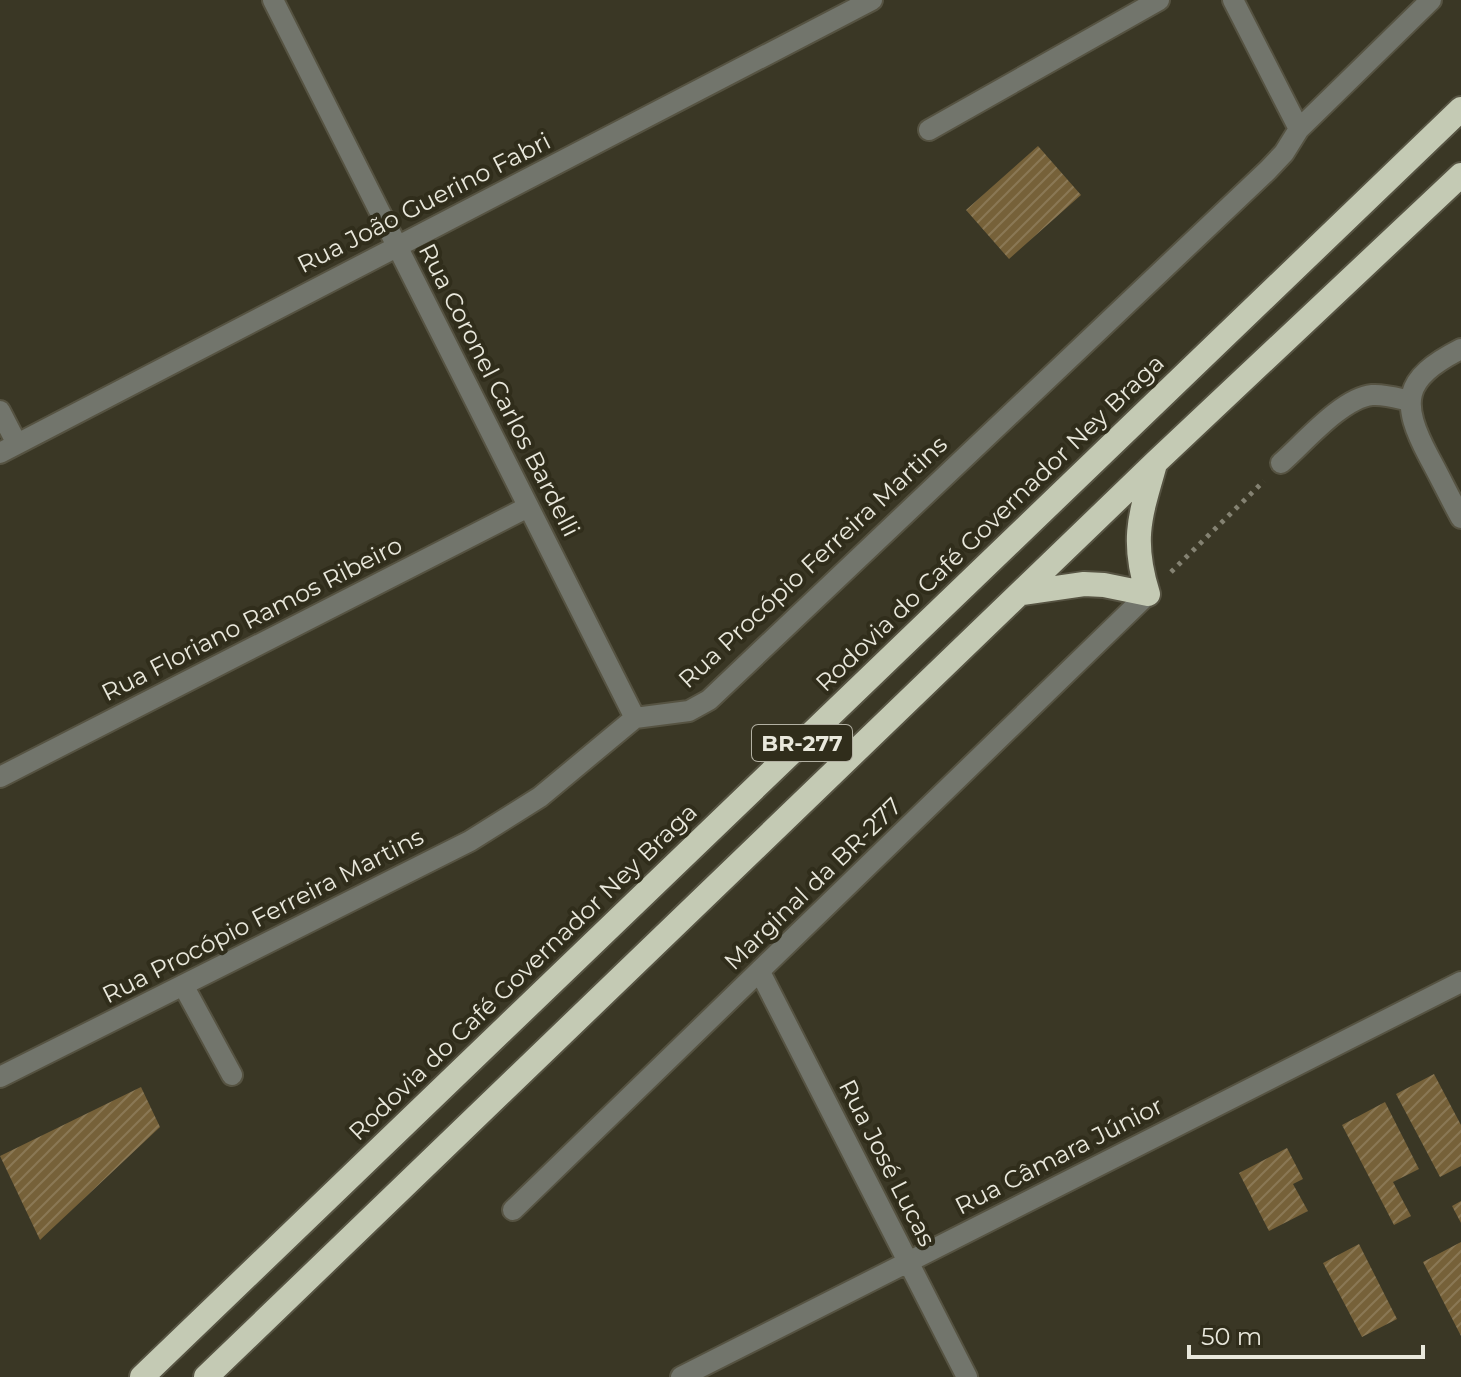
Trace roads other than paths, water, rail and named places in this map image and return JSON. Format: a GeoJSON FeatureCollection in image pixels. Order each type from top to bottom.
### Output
{"type":"FeatureCollection","features":[{"type":"Feature","properties":{"kind":"highway","name":"Rodovia do Café Governador Ney Braga"},"geometry":{"type":"LineString","coordinates":[[142,1377],[1461,109]]}},
{"type":"Feature","properties":{"kind":"highway","name":"BR-277"},"geometry":{"type":"LineString","coordinates":[[206,1377],[1156,462],[1461,175]]}},
{"type":"Feature","properties":{"kind":"highway"},"geometry":{"type":"LineString","coordinates":[[1022,593],[1084,584],[1148,594],[1139,565],[1137,541],[1142,509],[1156,462]]}},
{"type":"Feature","properties":{"kind":"street","name":"Rua Coronel Carlos Bardelli"},"geometry":{"type":"LineString","coordinates":[[273,0],[635,718]]}},
{"type":"Feature","properties":{"kind":"street","name":"Rua João Guerino Fabri"},"geometry":{"type":"LineString","coordinates":[[8,448],[872,0]]}},
{"type":"Feature","properties":{"kind":"street"},"geometry":{"type":"LineString","coordinates":[[929,130],[1159,0]]}},
{"type":"Feature","properties":{"kind":"street"},"geometry":{"type":"LineString","coordinates":[[1233,0],[1299,129]]}},
{"type":"Feature","properties":{"kind":"street","name":"Rua Procópio Ferreira Martins"},"geometry":{"type":"LineString","coordinates":[[0,1077],[504,822],[540,797],[635,718],[689,711],[709,700],[1268,170],[1284,153],[1299,129],[1431,0]]}},
{"type":"Feature","properties":{"kind":"street"},"geometry":{"type":"LineString","coordinates":[[1461,349],[1436,362],[1418,381],[1410,401],[1411,419],[1418,436],[1461,518]]}},
{"type":"Feature","properties":{"kind":"street"},"geometry":{"type":"LineString","coordinates":[[1281,463],[1351,403],[1369,395],[1410,401]]}},
{"type":"Feature","properties":{"kind":"street"},"geometry":{"type":"LineString","coordinates":[[0,411],[8,448]]}},
{"type":"Feature","properties":{"kind":"street","name":"Rua Floriano Ramos Ribeiro"},"geometry":{"type":"LineString","coordinates":[[0,777],[528,507]]}},
{"type":"Feature","properties":{"kind":"street","name":"Marginal da BR-277"},"geometry":{"type":"LineString","coordinates":[[513,1210],[1148,594]]}},
{"type":"Feature","properties":{"kind":"street","name":"Rua José Lucas"},"geometry":{"type":"LineString","coordinates":[[760,972],[967,1377]]}},
{"type":"Feature","properties":{"kind":"street","name":"Rua Câmara Júnior"},"geometry":{"type":"LineString","coordinates":[[681,1377],[1461,982]]}},
{"type":"Feature","properties":{"kind":"street"},"geometry":{"type":"LineString","coordinates":[[183,985],[232,1075]]}}]}
